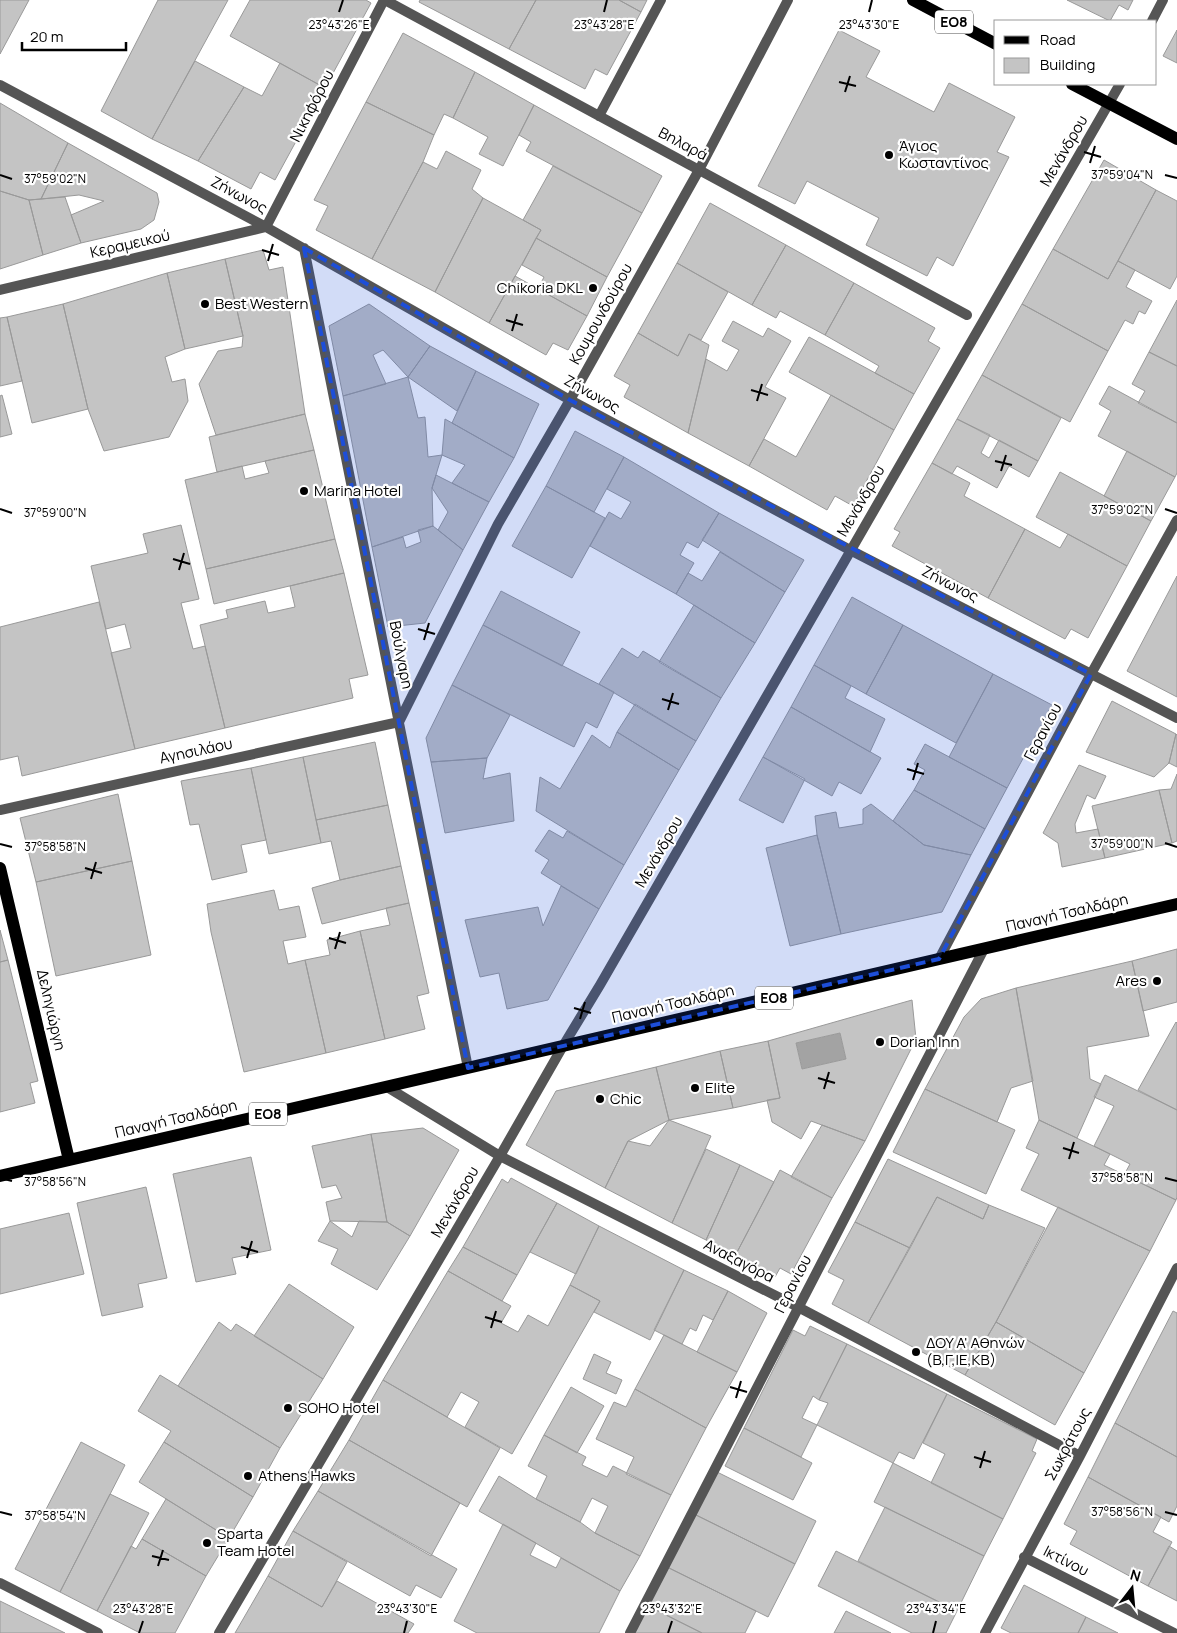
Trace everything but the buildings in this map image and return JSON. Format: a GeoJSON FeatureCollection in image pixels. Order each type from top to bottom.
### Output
{"type":"FeatureCollection","features":[{"type":"Feature","properties":{"kind":"main road","name":"ΕΟ8"},"geometry":{"type":"LineString","coordinates":[[913,0],[994,43]]}},
{"type":"Feature","properties":{"kind":"main road"},"geometry":{"type":"LineString","coordinates":[[1074,85],[1177,139]]}},
{"type":"Feature","properties":{"kind":"main road","name":"Δεληγιώργη"},"geometry":{"type":"LineString","coordinates":[[0,868],[69,1160]]}},
{"type":"Feature","properties":{"kind":"main road","name":"Παναγή Τσαλδάρη"},"geometry":{"type":"LineString","coordinates":[[0,1176],[1177,904]]}},
{"type":"Feature","properties":{"kind":"street","name":"Βηλαρά"},"geometry":{"type":"LineString","coordinates":[[385,0],[967,315]]}},
{"type":"Feature","properties":{"kind":"street","name":"Νικηφόρου"},"geometry":{"type":"LineString","coordinates":[[266,227],[385,0]]}},
{"type":"Feature","properties":{"kind":"street"},"geometry":{"type":"LineString","coordinates":[[599,116],[661,0]]}},
{"type":"Feature","properties":{"kind":"street","name":"Κουμουνδούρου"},"geometry":{"type":"LineString","coordinates":[[399,722],[498,524],[699,170],[788,0]]}},
{"type":"Feature","properties":{"kind":"street"},"geometry":{"type":"LineString","coordinates":[[1153,20],[1163,0]]}},
{"type":"Feature","properties":{"kind":"street","name":"Ζήνωνος"},"geometry":{"type":"LineString","coordinates":[[0,85],[266,227],[570,400],[850,550],[1177,718]]}},
{"type":"Feature","properties":{"kind":"street","name":"Μενάνδρου"},"geometry":{"type":"LineString","coordinates":[[219,1633],[600,985],[1119,85]]}},
{"type":"Feature","properties":{"kind":"street","name":"Κεραμεικού"},"geometry":{"type":"LineString","coordinates":[[0,290],[266,227]]}},
{"type":"Feature","properties":{"kind":"street","name":"Βούλγαρη"},"geometry":{"type":"LineString","coordinates":[[304,248],[468,1068]]}},
{"type":"Feature","properties":{"kind":"street","name":"Γερανίου"},"geometry":{"type":"LineString","coordinates":[[939,959],[1091,674],[1177,520]]}},
{"type":"Feature","properties":{"kind":"street","name":"Αγησιλάου"},"geometry":{"type":"LineString","coordinates":[[0,810],[399,722]]}},
{"type":"Feature","properties":{"kind":"street","name":"Γερανίου"},"geometry":{"type":"LineString","coordinates":[[630,1633],[984,949]]}},
{"type":"Feature","properties":{"kind":"street","name":"Αναξαγόρα"},"geometry":{"type":"LineString","coordinates":[[387,1087],[500,1156],[798,1308],[1080,1456]]}},
{"type":"Feature","properties":{"kind":"street","name":"Σωκράτους"},"geometry":{"type":"LineString","coordinates":[[985,1633],[1024,1557],[1080,1456],[1177,1268]]}},
{"type":"Feature","properties":{"kind":"street","name":"Ικτίνου"},"geometry":{"type":"LineString","coordinates":[[1024,1557],[1174,1633]]}},
{"type":"Feature","properties":{"kind":"street"},"geometry":{"type":"LineString","coordinates":[[0,1583],[98,1633]]}},
{"type":"Feature","properties":{"kind":"highlighted area"},"geometry":{"type":"Polygon","coordinates":[[[304,248],[570,400],[1091,674],[939,959],[468,1068],[304,248]]]}},
{"type":"Feature","properties":{"kind":"shaded area"},"geometry":{"type":"Polygon","coordinates":[[[840,1033],[846,1059],[802,1069],[796,1043],[840,1033]]]}},
{"type":"Feature","properties":{"kind":"place","name":"Άγιος Κωσταντίνος"},"geometry":{"type":"Point","coordinates":[889,155]}},
{"type":"Feature","properties":{"kind":"place","name":"Chikoria DKL"},"geometry":{"type":"Point","coordinates":[593,288]}},
{"type":"Feature","properties":{"kind":"place","name":"Best Western"},"geometry":{"type":"Point","coordinates":[205,304]}},
{"type":"Feature","properties":{"kind":"place","name":"Marina Hotel"},"geometry":{"type":"Point","coordinates":[304,491]}},
{"type":"Feature","properties":{"kind":"place","name":"Ares"},"geometry":{"type":"Point","coordinates":[1157,981]}},
{"type":"Feature","properties":{"kind":"place","name":"Dorian Inn"},"geometry":{"type":"Point","coordinates":[880,1042]}},
{"type":"Feature","properties":{"kind":"place","name":"Elite"},"geometry":{"type":"Point","coordinates":[695,1088]}},
{"type":"Feature","properties":{"kind":"place","name":"Chic"},"geometry":{"type":"Point","coordinates":[600,1099]}},
{"type":"Feature","properties":{"kind":"place","name":"ΔΟΥ Α' Αθηνών (Β,Γ,ΙΕ,ΚΒ)"},"geometry":{"type":"Point","coordinates":[916,1352]}},
{"type":"Feature","properties":{"kind":"place","name":"SOHO Hotel"},"geometry":{"type":"Point","coordinates":[288,1408]}},
{"type":"Feature","properties":{"kind":"place","name":"Athens Hawks"},"geometry":{"type":"Point","coordinates":[248,1476]}},
{"type":"Feature","properties":{"kind":"place","name":"Sparta Team Hotel"},"geometry":{"type":"Point","coordinates":[207,1543]}}]}
